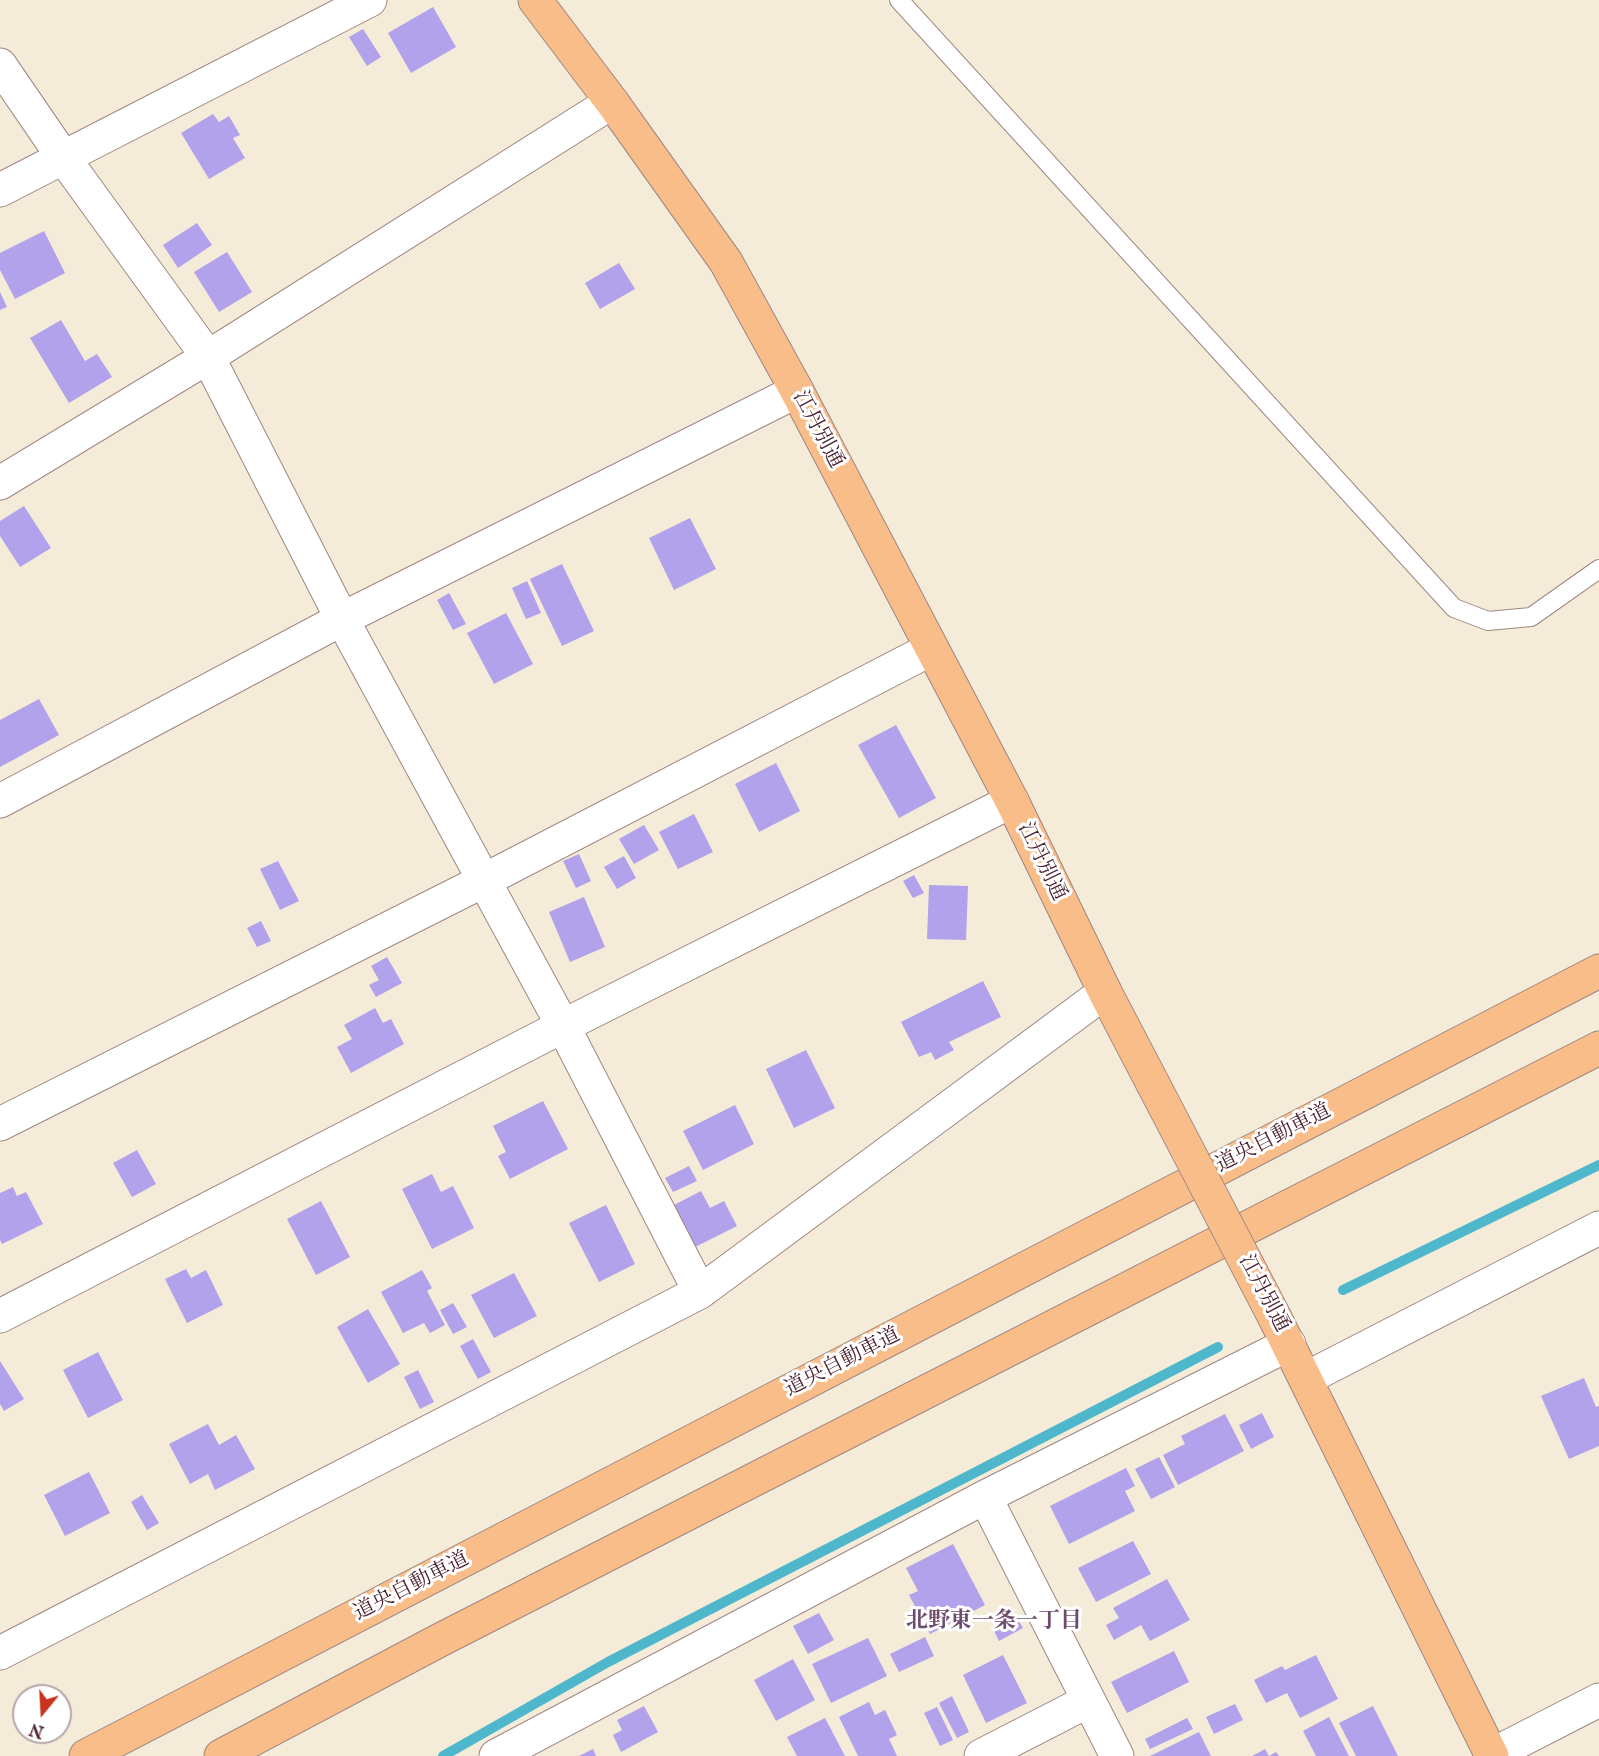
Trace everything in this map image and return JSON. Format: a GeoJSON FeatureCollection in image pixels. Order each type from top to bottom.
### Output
{"type":"FeatureCollection","features":[{"type":"Feature","properties":{"kind":"main road","name":"江丹別通"},"geometry":{"type":"LineString","coordinates":[[535,0],[612,102],[726,262],[797,391],[1012,801],[1105,992],[1307,1378],[1492,1756]]}},
{"type":"Feature","properties":{"kind":"main road","name":"道央自動車道"},"geometry":{"type":"LineString","coordinates":[[87,1756],[1599,971]]}},
{"type":"Feature","properties":{"kind":"main road"},"geometry":{"type":"LineString","coordinates":[[221,1756],[440,1640],[1599,1048]]}},
{"type":"Feature","properties":{"kind":"street"},"geometry":{"type":"LineString","coordinates":[[0,190],[370,0]]}},
{"type":"Feature","properties":{"kind":"street"},"geometry":{"type":"LineString","coordinates":[[0,65],[63,157],[208,357],[342,619],[563,1026],[700,1292]]}},
{"type":"Feature","properties":{"kind":"street"},"geometry":{"type":"LineString","coordinates":[[0,483],[208,357],[612,102]]}},
{"type":"Feature","properties":{"kind":"street"},"geometry":{"type":"LineString","coordinates":[[0,801],[342,619],[797,391]]}},
{"type":"Feature","properties":{"kind":"street"},"geometry":{"type":"LineString","coordinates":[[0,1124],[483,881],[931,649]]}},
{"type":"Feature","properties":{"kind":"street"},"geometry":{"type":"LineString","coordinates":[[0,1316],[563,1026],[1012,801]]}},
{"type":"Feature","properties":{"kind":"street"},"geometry":{"type":"LineString","coordinates":[[0,1653],[700,1292],[1105,992]]}},
{"type":"Feature","properties":{"kind":"street"},"geometry":{"type":"LineString","coordinates":[[1307,1378],[1599,1228]]}},
{"type":"Feature","properties":{"kind":"street"},"geometry":{"type":"LineString","coordinates":[[496,1756],[986,1497],[1282,1331]]}},
{"type":"Feature","properties":{"kind":"street"},"geometry":{"type":"LineString","coordinates":[[986,1497],[1117,1756]]}},
{"type":"Feature","properties":{"kind":"street"},"geometry":{"type":"LineString","coordinates":[[1492,1756],[1599,1700]]}},
{"type":"Feature","properties":{"kind":"street"},"geometry":{"type":"LineString","coordinates":[[981,1756],[1088,1701]]}},
{"type":"Feature","properties":{"kind":"lane"},"geometry":{"type":"LineString","coordinates":[[899,0],[1454,608],[1488,621],[1531,617],[1599,569]]}},
{"type":"Feature","properties":{"kind":"building"},"geometry":{"type":"Polygon","coordinates":[[[433,7],[456,47],[411,73],[388,33],[433,7]]]}},
{"type":"Feature","properties":{"kind":"building"},"geometry":{"type":"Polygon","coordinates":[[[363,29],[381,57],[367,66],[349,37],[363,29]]]}},
{"type":"Feature","properties":{"kind":"building"},"geometry":{"type":"Polygon","coordinates":[[[213,114],[219,122],[229,116],[240,135],[233,138],[245,158],[209,179],[181,133],[213,114]]]}},
{"type":"Feature","properties":{"kind":"building"},"geometry":{"type":"Polygon","coordinates":[[[197,223],[212,245],[178,268],[163,245],[197,223]]]}},
{"type":"Feature","properties":{"kind":"building"},"geometry":{"type":"Polygon","coordinates":[[[44,231],[65,273],[15,299],[0,270],[0,253],[44,231]]]}},
{"type":"Feature","properties":{"kind":"building"},"geometry":{"type":"Polygon","coordinates":[[[227,252],[252,292],[219,312],[194,272],[227,252]]]}},
{"type":"Feature","properties":{"kind":"building"},"geometry":{"type":"Polygon","coordinates":[[[619,263],[635,289],[600,309],[585,283],[619,263]]]}},
{"type":"Feature","properties":{"kind":"building"},"geometry":{"type":"Polygon","coordinates":[[[0,292],[7,307],[0,310],[0,292]]]}},
{"type":"Feature","properties":{"kind":"building"},"geometry":{"type":"Polygon","coordinates":[[[61,320],[85,361],[97,354],[112,377],[69,403],[30,338],[61,320]]]}},
{"type":"Feature","properties":{"kind":"building"},"geometry":{"type":"Polygon","coordinates":[[[24,506],[51,548],[20,567],[0,536],[0,521],[24,506]]]}},
{"type":"Feature","properties":{"kind":"building"},"geometry":{"type":"Polygon","coordinates":[[[690,518],[716,569],[674,590],[649,538],[690,518]]]}},
{"type":"Feature","properties":{"kind":"building"},"geometry":{"type":"Polygon","coordinates":[[[562,564],[594,631],[562,646],[530,579],[562,564]]]}},
{"type":"Feature","properties":{"kind":"building"},"geometry":{"type":"Polygon","coordinates":[[[527,581],[541,613],[526,619],[512,588],[527,581]]]}},
{"type":"Feature","properties":{"kind":"building"},"geometry":{"type":"Polygon","coordinates":[[[449,593],[466,624],[453,630],[437,600],[449,593]]]}},
{"type":"Feature","properties":{"kind":"building"},"geometry":{"type":"Polygon","coordinates":[[[506,613],[533,664],[494,684],[467,633],[506,613]]]}},
{"type":"Feature","properties":{"kind":"building"},"geometry":{"type":"Polygon","coordinates":[[[39,699],[59,735],[0,767],[0,720],[39,699]]]}},
{"type":"Feature","properties":{"kind":"building"},"geometry":{"type":"Polygon","coordinates":[[[896,725],[936,798],[899,818],[858,745],[896,725]]]}},
{"type":"Feature","properties":{"kind":"building"},"geometry":{"type":"Polygon","coordinates":[[[776,763],[800,811],[759,832],[735,784],[776,763]]]}},
{"type":"Feature","properties":{"kind":"building"},"geometry":{"type":"Polygon","coordinates":[[[694,814],[713,852],[678,869],[659,832],[694,814]]]}},
{"type":"Feature","properties":{"kind":"building"},"geometry":{"type":"Polygon","coordinates":[[[644,825],[659,850],[634,864],[619,839],[644,825]]]}},
{"type":"Feature","properties":{"kind":"building"},"geometry":{"type":"Polygon","coordinates":[[[579,854],[591,881],[576,888],[563,861],[579,854]]]}},
{"type":"Feature","properties":{"kind":"building"},"geometry":{"type":"Polygon","coordinates":[[[624,856],[636,878],[617,889],[604,867],[624,856]]]}},
{"type":"Feature","properties":{"kind":"building"},"geometry":{"type":"Polygon","coordinates":[[[278,861],[299,901],[280,910],[260,869],[278,861]]]}},
{"type":"Feature","properties":{"kind":"building"},"geometry":{"type":"Polygon","coordinates":[[[914,875],[924,893],[913,898],[903,881],[914,875]]]}},
{"type":"Feature","properties":{"kind":"building"},"geometry":{"type":"Polygon","coordinates":[[[929,885],[968,886],[966,940],[927,939],[929,885]]]}},
{"type":"Feature","properties":{"kind":"building"},"geometry":{"type":"Polygon","coordinates":[[[584,897],[605,947],[570,962],[549,912],[584,897]]]}},
{"type":"Feature","properties":{"kind":"building"},"geometry":{"type":"Polygon","coordinates":[[[261,921],[271,941],[257,947],[247,928],[261,921]]]}},
{"type":"Feature","properties":{"kind":"building"},"geometry":{"type":"Polygon","coordinates":[[[387,957],[402,983],[376,997],[369,985],[379,980],[371,966],[387,957]]]}},
{"type":"Feature","properties":{"kind":"building"},"geometry":{"type":"Polygon","coordinates":[[[983,981],[1001,1017],[949,1042],[954,1050],[935,1060],[931,1052],[919,1057],[901,1022],[983,981]]]}},
{"type":"Feature","properties":{"kind":"building"},"geometry":{"type":"Polygon","coordinates":[[[375,1008],[383,1023],[391,1019],[404,1044],[351,1073],[337,1047],[352,1039],[344,1025],[375,1008]]]}},
{"type":"Feature","properties":{"kind":"building"},"geometry":{"type":"Polygon","coordinates":[[[806,1050],[835,1108],[794,1128],[766,1069],[806,1050]]]}},
{"type":"Feature","properties":{"kind":"building"},"geometry":{"type":"Polygon","coordinates":[[[543,1101],[568,1149],[510,1179],[498,1156],[506,1152],[493,1126],[543,1101]]]}},
{"type":"Feature","properties":{"kind":"building"},"geometry":{"type":"Polygon","coordinates":[[[735,1105],[754,1144],[703,1170],[683,1131],[735,1105]]]}},
{"type":"Feature","properties":{"kind":"building"},"geometry":{"type":"Polygon","coordinates":[[[137,1150],[156,1184],[132,1197],[113,1163],[137,1150]]]}},
{"type":"Feature","properties":{"kind":"building"},"geometry":{"type":"Polygon","coordinates":[[[689,1166],[697,1181],[673,1192],[665,1178],[689,1166]]]}},
{"type":"Feature","properties":{"kind":"building"},"geometry":{"type":"Polygon","coordinates":[[[432,1174],[441,1192],[453,1186],[474,1228],[432,1249],[402,1189],[432,1174]]]}},
{"type":"Feature","properties":{"kind":"building"},"geometry":{"type":"Polygon","coordinates":[[[13,1187],[17,1196],[26,1192],[43,1224],[2,1244],[0,1240],[0,1193],[13,1187]]]}},
{"type":"Feature","properties":{"kind":"building"},"geometry":{"type":"Polygon","coordinates":[[[701,1191],[710,1208],[724,1201],[737,1226],[695,1247],[672,1206],[701,1191]]]}},
{"type":"Feature","properties":{"kind":"building"},"geometry":{"type":"Polygon","coordinates":[[[321,1201],[350,1257],[316,1275],[287,1219],[321,1201]]]}},
{"type":"Feature","properties":{"kind":"building"},"geometry":{"type":"Polygon","coordinates":[[[606,1205],[635,1264],[599,1282],[569,1223],[606,1205]]]}},
{"type":"Feature","properties":{"kind":"building"},"geometry":{"type":"Polygon","coordinates":[[[186,1269],[191,1278],[206,1270],[223,1305],[187,1323],[165,1279],[186,1269]]]}},
{"type":"Feature","properties":{"kind":"building"},"geometry":{"type":"Polygon","coordinates":[[[422,1270],[432,1288],[427,1291],[445,1325],[430,1333],[424,1323],[403,1333],[381,1292],[422,1270]]]}},
{"type":"Feature","properties":{"kind":"building"},"geometry":{"type":"Polygon","coordinates":[[[514,1273],[537,1316],[494,1338],[471,1295],[514,1273]]]}},
{"type":"Feature","properties":{"kind":"building"},"geometry":{"type":"Polygon","coordinates":[[[453,1303],[467,1327],[453,1334],[440,1310],[453,1303]]]}},
{"type":"Feature","properties":{"kind":"building"},"geometry":{"type":"Polygon","coordinates":[[[368,1309],[400,1364],[368,1383],[337,1327],[368,1309]]]}},
{"type":"Feature","properties":{"kind":"building"},"geometry":{"type":"Polygon","coordinates":[[[473,1339],[491,1372],[478,1379],[460,1346],[473,1339]]]}},
{"type":"Feature","properties":{"kind":"building"},"geometry":{"type":"Polygon","coordinates":[[[98,1352],[123,1400],[88,1418],[63,1370],[98,1352]]]}},
{"type":"Feature","properties":{"kind":"building"},"geometry":{"type":"Polygon","coordinates":[[[0,1361],[24,1399],[4,1411],[0,1404],[0,1361]]]}},
{"type":"Feature","properties":{"kind":"building"},"geometry":{"type":"Polygon","coordinates":[[[418,1370],[434,1402],[420,1409],[404,1377],[418,1370]]]}},
{"type":"Feature","properties":{"kind":"building"},"geometry":{"type":"Polygon","coordinates":[[[1584,1378],[1596,1407],[1599,1406],[1599,1446],[1569,1459],[1541,1396],[1584,1378]]]}},
{"type":"Feature","properties":{"kind":"building"},"geometry":{"type":"Polygon","coordinates":[[[1262,1413],[1274,1437],[1251,1449],[1239,1425],[1262,1413]]]}},
{"type":"Feature","properties":{"kind":"building"},"geometry":{"type":"Polygon","coordinates":[[[1225,1414],[1244,1451],[1178,1485],[1163,1455],[1185,1444],[1181,1436],[1225,1414]]]}},
{"type":"Feature","properties":{"kind":"building"},"geometry":{"type":"Polygon","coordinates":[[[208,1424],[219,1445],[236,1435],[255,1469],[215,1490],[208,1474],[190,1484],[169,1444],[208,1424]]]}},
{"type":"Feature","properties":{"kind":"building"},"geometry":{"type":"Polygon","coordinates":[[[1159,1457],[1175,1487],[1151,1499],[1135,1469],[1159,1457]]]}},
{"type":"Feature","properties":{"kind":"building"},"geometry":{"type":"Polygon","coordinates":[[[1126,1468],[1135,1486],[1125,1491],[1135,1511],[1069,1544],[1050,1506],[1126,1468]]]}},
{"type":"Feature","properties":{"kind":"building"},"geometry":{"type":"Polygon","coordinates":[[[89,1472],[110,1513],[65,1536],[44,1495],[89,1472]]]}},
{"type":"Feature","properties":{"kind":"building"},"geometry":{"type":"Polygon","coordinates":[[[142,1495],[159,1523],[147,1530],[131,1502],[142,1495]]]}},
{"type":"Feature","properties":{"kind":"building"},"geometry":{"type":"Polygon","coordinates":[[[1133,1541],[1151,1574],[1096,1602],[1078,1568],[1133,1541]]]}},
{"type":"Feature","properties":{"kind":"building"},"geometry":{"type":"Polygon","coordinates":[[[953,1544],[985,1605],[930,1634],[909,1595],[918,1591],[906,1568],[953,1544]]]}},
{"type":"Feature","properties":{"kind":"building"},"geometry":{"type":"Polygon","coordinates":[[[1167,1579],[1190,1620],[1150,1641],[1141,1625],[1114,1640],[1106,1625],[1119,1618],[1113,1608],[1167,1579]]]}},
{"type":"Feature","properties":{"kind":"building"},"geometry":{"type":"Polygon","coordinates":[[[819,1613],[834,1640],[808,1654],[793,1626],[819,1613]]]}},
{"type":"Feature","properties":{"kind":"building"},"geometry":{"type":"Polygon","coordinates":[[[1016,1617],[1023,1628],[999,1641],[993,1629],[1016,1617]]]}},
{"type":"Feature","properties":{"kind":"building"},"geometry":{"type":"Polygon","coordinates":[[[925,1637],[934,1656],[899,1672],[890,1654],[925,1637]]]}},
{"type":"Feature","properties":{"kind":"building"},"geometry":{"type":"Polygon","coordinates":[[[868,1638],[887,1676],[831,1703],[812,1664],[868,1638]]]}},
{"type":"Feature","properties":{"kind":"building"},"geometry":{"type":"Polygon","coordinates":[[[1174,1651],[1189,1682],[1127,1713],[1111,1682],[1174,1651]]]}},
{"type":"Feature","properties":{"kind":"building"},"geometry":{"type":"Polygon","coordinates":[[[1003,1655],[1027,1703],[986,1723],[963,1675],[1003,1655]]]}},
{"type":"Feature","properties":{"kind":"building"},"geometry":{"type":"Polygon","coordinates":[[[1316,1655],[1338,1699],[1300,1718],[1287,1693],[1266,1703],[1254,1680],[1282,1666],[1285,1670],[1316,1655]]]}},
{"type":"Feature","properties":{"kind":"building"},"geometry":{"type":"Polygon","coordinates":[[[793,1659],[815,1700],[776,1721],[754,1680],[793,1659]]]}},
{"type":"Feature","properties":{"kind":"building"},"geometry":{"type":"Polygon","coordinates":[[[952,1696],[969,1732],[957,1738],[939,1703],[952,1696]]]}},
{"type":"Feature","properties":{"kind":"building"},"geometry":{"type":"Polygon","coordinates":[[[869,1702],[875,1715],[885,1710],[897,1735],[889,1739],[897,1756],[858,1756],[839,1717],[869,1702]]]}},
{"type":"Feature","properties":{"kind":"building"},"geometry":{"type":"Polygon","coordinates":[[[1235,1704],[1243,1720],[1214,1734],[1206,1717],[1235,1704]]]}},
{"type":"Feature","properties":{"kind":"building"},"geometry":{"type":"Polygon","coordinates":[[[644,1706],[658,1732],[621,1752],[613,1735],[622,1730],[617,1720],[644,1706]]]}},
{"type":"Feature","properties":{"kind":"building"},"geometry":{"type":"Polygon","coordinates":[[[1373,1706],[1398,1756],[1356,1756],[1339,1723],[1373,1706]]]}},
{"type":"Feature","properties":{"kind":"building"},"geometry":{"type":"Polygon","coordinates":[[[937,1707],[953,1740],[940,1746],[924,1713],[937,1707]]]}},
{"type":"Feature","properties":{"kind":"building"},"geometry":{"type":"Polygon","coordinates":[[[1329,1717],[1349,1756],[1316,1756],[1303,1731],[1329,1717]]]}},
{"type":"Feature","properties":{"kind":"building"},"geometry":{"type":"Polygon","coordinates":[[[825,1718],[845,1756],[797,1756],[787,1737],[825,1718]]]}},
{"type":"Feature","properties":{"kind":"building"},"geometry":{"type":"Polygon","coordinates":[[[1187,1718],[1193,1729],[1150,1749],[1145,1739],[1187,1718]]]}},
{"type":"Feature","properties":{"kind":"building"},"geometry":{"type":"Polygon","coordinates":[[[1199,1732],[1211,1756],[1150,1756],[1199,1732]]]}},
{"type":"Feature","properties":{"kind":"building"},"geometry":{"type":"Polygon","coordinates":[[[593,1749],[596,1756],[579,1756],[593,1749]]]}},
{"type":"Feature","properties":{"kind":"building"},"geometry":{"type":"Polygon","coordinates":[[[1265,1749],[1269,1756],[1252,1756],[1265,1749]]]}},
{"type":"Feature","properties":{"kind":"waterway"},"geometry":{"type":"LineString","coordinates":[[1343,1290],[1599,1165]]}},
{"type":"Feature","properties":{"kind":"waterway"},"geometry":{"type":"LineString","coordinates":[[443,1756],[608,1662],[1218,1347]]}},
{"type":"Feature","properties":{"kind":"district","name":"北野東一条一丁目"},"geometry":{"type":"Point","coordinates":[994,1622]}}]}
